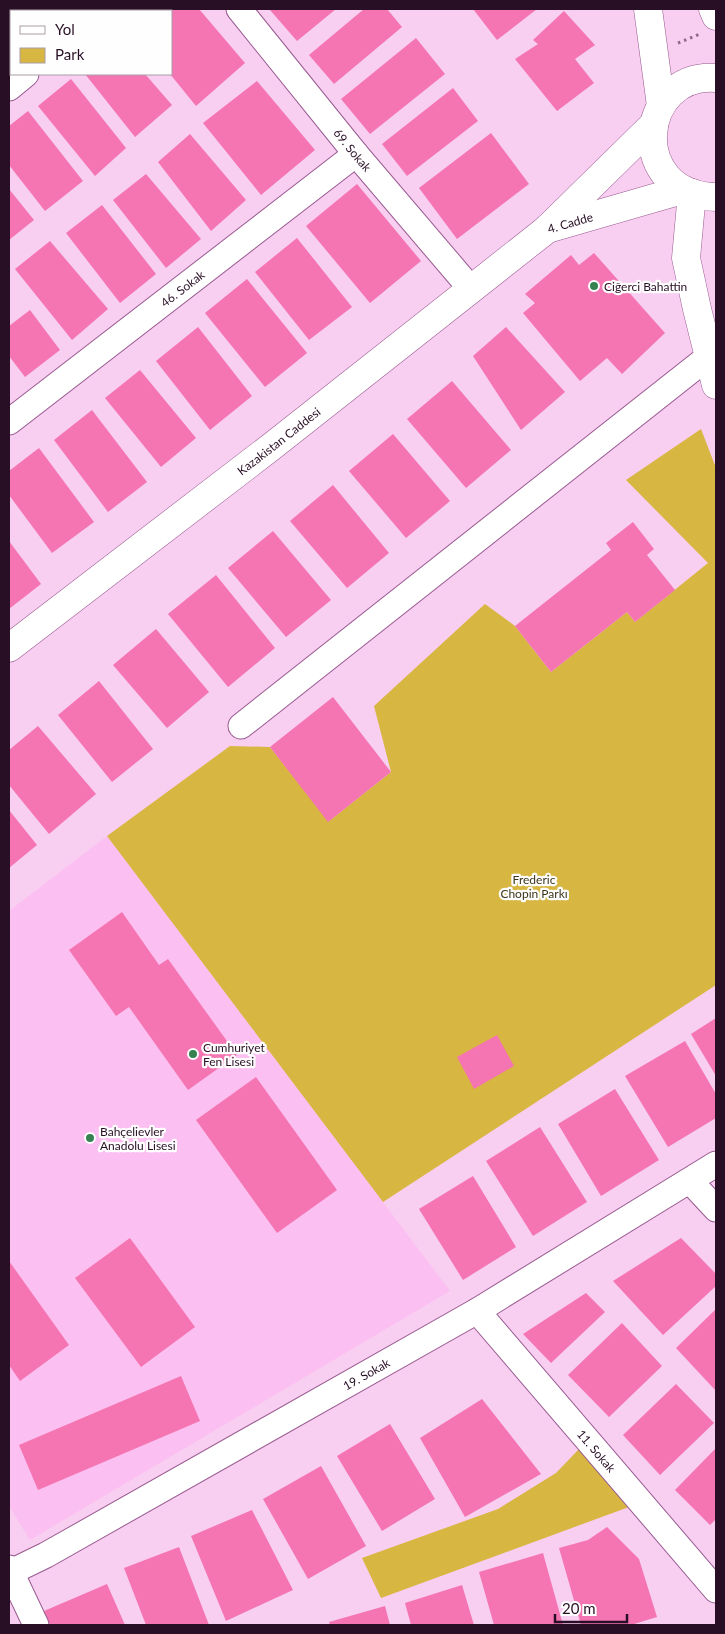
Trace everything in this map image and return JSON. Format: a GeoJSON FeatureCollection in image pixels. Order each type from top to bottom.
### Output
{"type":"FeatureCollection","features":[{"type":"Feature","properties":{"kind":"main road"},"geometry":{"type":"LineString","coordinates":[[648,9],[657,115],[652,143],[657,162],[668,178],[697,193],[686,258],[716,385]]}},
{"type":"Feature","properties":{"kind":"main road","name":"4. Cadde"},"geometry":{"type":"LineString","coordinates":[[546,230],[657,115],[673,92],[689,82],[716,78]]}},
{"type":"Feature","properties":{"kind":"main road","name":"4. Cadde"},"geometry":{"type":"LineString","coordinates":[[546,230],[697,193]]}},
{"type":"Feature","properties":{"kind":"main road","name":"Kazakistan Caddesi"},"geometry":{"type":"LineString","coordinates":[[9,648],[271,447],[546,230]]}},
{"type":"Feature","properties":{"kind":"street","name":"69. Sokak"},"geometry":{"type":"LineString","coordinates":[[240,9],[356,154],[471,289]]}},
{"type":"Feature","properties":{"kind":"street"},"geometry":{"type":"LineString","coordinates":[[9,88],[25,75]]}},
{"type":"Feature","properties":{"kind":"street","name":"46. Sokak"},"geometry":{"type":"LineString","coordinates":[[9,422],[356,154]]}},
{"type":"Feature","properties":{"kind":"street"},"geometry":{"type":"LineString","coordinates":[[240,726],[708,357]]}},
{"type":"Feature","properties":{"kind":"street","name":"19. Sokak"},"geometry":{"type":"LineString","coordinates":[[10,1571],[46,1555],[477,1311],[716,1164]]}},
{"type":"Feature","properties":{"kind":"street"},"geometry":{"type":"LineString","coordinates":[[690,1181],[716,1209]]}},
{"type":"Feature","properties":{"kind":"street","name":"11. Sokak"},"geometry":{"type":"LineString","coordinates":[[477,1311],[716,1590]]}},
{"type":"Feature","properties":{"kind":"street"},"geometry":{"type":"LineString","coordinates":[[10,1571],[36,1625]]}},
{"type":"Feature","properties":{"kind":"path"},"geometry":{"type":"LineString","coordinates":[[671,46],[712,19]]}},
{"type":"Feature","properties":{"kind":"shaded area"},"geometry":{"type":"Polygon","coordinates":[[[107,836],[450,1291],[30,1540],[9,1506],[9,911],[107,836]]]}},
{"type":"Feature","properties":{"kind":"green space","name":"Frederic Chopin Parkı"},"geometry":{"type":"Polygon","coordinates":[[[701,429],[716,468],[716,985],[383,1202],[107,836],[230,746],[270,747],[329,821],[391,772],[374,706],[485,604],[515,626],[551,672],[627,612],[635,622],[708,563],[626,480],[701,429]]]}},
{"type":"Feature","properties":{"kind":"green space"},"geometry":{"type":"Polygon","coordinates":[[[579,1449],[629,1507],[381,1598],[362,1558],[498,1509],[556,1473],[579,1449]]]}},
{"type":"Feature","properties":{"kind":"building"},"geometry":{"type":"Polygon","coordinates":[[[9,9],[28,9],[10,10],[9,51],[9,9]]]}},
{"type":"Feature","properties":{"kind":"building"},"geometry":{"type":"Polygon","coordinates":[[[199,9],[245,63],[196,106],[171,75],[172,10],[157,10],[199,9]]]}},
{"type":"Feature","properties":{"kind":"building"},"geometry":{"type":"Polygon","coordinates":[[[271,9],[336,9],[297,41],[271,9]]]}},
{"type":"Feature","properties":{"kind":"building"},"geometry":{"type":"Polygon","coordinates":[[[364,9],[387,9],[402,27],[334,84],[309,55],[364,9]]]}},
{"type":"Feature","properties":{"kind":"building"},"geometry":{"type":"Polygon","coordinates":[[[473,9],[537,9],[497,40],[473,9]]]}},
{"type":"Feature","properties":{"kind":"building"},"geometry":{"type":"Polygon","coordinates":[[[564,11],[595,45],[575,59],[594,83],[557,111],[515,59],[538,44],[533,40],[564,11]]]}},
{"type":"Feature","properties":{"kind":"building"},"geometry":{"type":"Polygon","coordinates":[[[416,38],[445,74],[370,134],[341,99],[416,38]]]}},
{"type":"Feature","properties":{"kind":"building"},"geometry":{"type":"Polygon","coordinates":[[[86,75],[146,75],[172,105],[135,137],[86,75]]]}},
{"type":"Feature","properties":{"kind":"building"},"geometry":{"type":"Polygon","coordinates":[[[71,79],[126,148],[95,176],[38,106],[71,79]]]}},
{"type":"Feature","properties":{"kind":"building"},"geometry":{"type":"Polygon","coordinates":[[[257,81],[315,150],[261,195],[203,123],[257,81]]]}},
{"type":"Feature","properties":{"kind":"building"},"geometry":{"type":"Polygon","coordinates":[[[453,88],[478,121],[407,176],[382,144],[453,88]]]}},
{"type":"Feature","properties":{"kind":"building"},"geometry":{"type":"Polygon","coordinates":[[[28,111],[83,181],[45,211],[9,165],[9,126],[28,111]]]}},
{"type":"Feature","properties":{"kind":"building"},"geometry":{"type":"Polygon","coordinates":[[[491,133],[529,184],[457,239],[419,188],[491,133]]]}},
{"type":"Feature","properties":{"kind":"building"},"geometry":{"type":"Polygon","coordinates":[[[190,134],[246,200],[211,231],[158,162],[190,134]]]}},
{"type":"Feature","properties":{"kind":"building"},"geometry":{"type":"Polygon","coordinates":[[[146,174],[201,239],[166,268],[113,200],[146,174]]]}},
{"type":"Feature","properties":{"kind":"building"},"geometry":{"type":"Polygon","coordinates":[[[357,184],[421,261],[370,303],[306,226],[357,184]]]}},
{"type":"Feature","properties":{"kind":"building"},"geometry":{"type":"Polygon","coordinates":[[[9,189],[34,220],[9,240],[9,189]]]}},
{"type":"Feature","properties":{"kind":"building"},"geometry":{"type":"Polygon","coordinates":[[[102,205],[156,274],[120,303],[66,233],[102,205]]]}},
{"type":"Feature","properties":{"kind":"building"},"geometry":{"type":"Polygon","coordinates":[[[297,238],[352,307],[309,340],[255,272],[297,238]]]}},
{"type":"Feature","properties":{"kind":"building"},"geometry":{"type":"Polygon","coordinates":[[[50,241],[108,309],[72,340],[15,269],[50,241]]]}},
{"type":"Feature","properties":{"kind":"building"},"geometry":{"type":"Polygon","coordinates":[[[594,253],[665,333],[622,374],[607,358],[580,381],[523,313],[535,303],[525,294],[571,255],[579,265],[594,253]]]}},
{"type":"Feature","properties":{"kind":"building"},"geometry":{"type":"Polygon","coordinates":[[[247,279],[307,353],[265,387],[205,313],[247,279]]]}},
{"type":"Feature","properties":{"kind":"building"},"geometry":{"type":"Polygon","coordinates":[[[30,310],[60,350],[25,377],[9,356],[9,326],[30,310]]]}},
{"type":"Feature","properties":{"kind":"building"},"geometry":{"type":"Polygon","coordinates":[[[198,327],[252,396],[210,430],[156,361],[198,327]]]}},
{"type":"Feature","properties":{"kind":"building"},"geometry":{"type":"Polygon","coordinates":[[[506,327],[565,392],[521,430],[473,356],[506,327]]]}},
{"type":"Feature","properties":{"kind":"building"},"geometry":{"type":"Polygon","coordinates":[[[140,370],[196,438],[161,467],[105,398],[140,370]]]}},
{"type":"Feature","properties":{"kind":"building"},"geometry":{"type":"Polygon","coordinates":[[[452,381],[511,450],[466,488],[407,419],[452,381]]]}},
{"type":"Feature","properties":{"kind":"building"},"geometry":{"type":"Polygon","coordinates":[[[92,410],[147,482],[108,512],[54,440],[92,410]]]}},
{"type":"Feature","properties":{"kind":"building"},"geometry":{"type":"Polygon","coordinates":[[[393,434],[450,501],[406,538],[349,471],[393,434]]]}},
{"type":"Feature","properties":{"kind":"building"},"geometry":{"type":"Polygon","coordinates":[[[39,448],[94,522],[52,553],[9,495],[9,471],[39,448]]]}},
{"type":"Feature","properties":{"kind":"building"},"geometry":{"type":"Polygon","coordinates":[[[333,485],[389,553],[347,588],[290,521],[333,485]]]}},
{"type":"Feature","properties":{"kind":"building"},"geometry":{"type":"Polygon","coordinates":[[[633,522],[654,549],[647,555],[675,590],[635,622],[627,612],[551,672],[515,626],[611,550],[606,543],[633,522]]]}},
{"type":"Feature","properties":{"kind":"building"},"geometry":{"type":"Polygon","coordinates":[[[273,531],[331,600],[286,637],[228,568],[273,531]]]}},
{"type":"Feature","properties":{"kind":"building"},"geometry":{"type":"Polygon","coordinates":[[[9,541],[41,584],[9,609],[9,541]]]}},
{"type":"Feature","properties":{"kind":"building"},"geometry":{"type":"Polygon","coordinates":[[[216,575],[275,648],[228,687],[168,614],[216,575]]]}},
{"type":"Feature","properties":{"kind":"building"},"geometry":{"type":"Polygon","coordinates":[[[156,629],[209,692],[167,728],[113,665],[156,629]]]}},
{"type":"Feature","properties":{"kind":"building"},"geometry":{"type":"Polygon","coordinates":[[[99,681],[153,749],[112,782],[58,715],[99,681]]]}},
{"type":"Feature","properties":{"kind":"building"},"geometry":{"type":"Polygon","coordinates":[[[333,697],[391,772],[328,822],[270,747],[333,697]]]}},
{"type":"Feature","properties":{"kind":"building"},"geometry":{"type":"Polygon","coordinates":[[[38,726],[96,794],[49,834],[9,785],[9,750],[38,726]]]}},
{"type":"Feature","properties":{"kind":"building"},"geometry":{"type":"Polygon","coordinates":[[[9,810],[37,845],[9,868],[9,810]]]}},
{"type":"Feature","properties":{"kind":"building"},"geometry":{"type":"Polygon","coordinates":[[[122,912],[159,965],[168,959],[237,1055],[188,1090],[129,1007],[116,1016],[69,950],[122,912]]]}},
{"type":"Feature","properties":{"kind":"building"},"geometry":{"type":"Polygon","coordinates":[[[716,1018],[716,1076],[691,1034],[716,1018]]]}},
{"type":"Feature","properties":{"kind":"building"},"geometry":{"type":"Polygon","coordinates":[[[497,1035],[514,1066],[474,1089],[457,1057],[497,1035]]]}},
{"type":"Feature","properties":{"kind":"building"},"geometry":{"type":"Polygon","coordinates":[[[685,1041],[716,1094],[716,1118],[668,1147],[625,1076],[685,1041]]]}},
{"type":"Feature","properties":{"kind":"building"},"geometry":{"type":"Polygon","coordinates":[[[256,1077],[337,1190],[277,1233],[196,1120],[256,1077]]]}},
{"type":"Feature","properties":{"kind":"building"},"geometry":{"type":"Polygon","coordinates":[[[615,1089],[659,1160],[601,1196],[558,1124],[615,1089]]]}},
{"type":"Feature","properties":{"kind":"building"},"geometry":{"type":"Polygon","coordinates":[[[540,1127],[587,1202],[533,1236],[486,1161],[540,1127]]]}},
{"type":"Feature","properties":{"kind":"building"},"geometry":{"type":"Polygon","coordinates":[[[473,1176],[516,1247],[463,1280],[419,1209],[473,1176]]]}},
{"type":"Feature","properties":{"kind":"building"},"geometry":{"type":"Polygon","coordinates":[[[130,1238],[195,1327],[141,1367],[75,1278],[130,1238]]]}},
{"type":"Feature","properties":{"kind":"building"},"geometry":{"type":"Polygon","coordinates":[[[681,1238],[716,1274],[716,1286],[663,1335],[613,1281],[681,1238]]]}},
{"type":"Feature","properties":{"kind":"building"},"geometry":{"type":"Polygon","coordinates":[[[9,1261],[69,1345],[20,1381],[9,1365],[9,1261]]]}},
{"type":"Feature","properties":{"kind":"building"},"geometry":{"type":"Polygon","coordinates":[[[586,1293],[605,1312],[551,1363],[523,1334],[586,1293]]]}},
{"type":"Feature","properties":{"kind":"building"},"geometry":{"type":"Polygon","coordinates":[[[716,1309],[716,1391],[676,1348],[716,1309]]]}},
{"type":"Feature","properties":{"kind":"building"},"geometry":{"type":"Polygon","coordinates":[[[622,1323],[662,1366],[609,1417],[568,1375],[622,1323]]]}},
{"type":"Feature","properties":{"kind":"building"},"geometry":{"type":"Polygon","coordinates":[[[181,1376],[200,1421],[38,1490],[19,1445],[181,1376]]]}},
{"type":"Feature","properties":{"kind":"building"},"geometry":{"type":"Polygon","coordinates":[[[676,1384],[714,1423],[660,1475],[623,1435],[676,1384]]]}},
{"type":"Feature","properties":{"kind":"building"},"geometry":{"type":"Polygon","coordinates":[[[482,1399],[541,1474],[465,1517],[420,1438],[482,1399]]]}},
{"type":"Feature","properties":{"kind":"building"},"geometry":{"type":"Polygon","coordinates":[[[390,1424],[435,1499],[382,1531],[337,1456],[390,1424]]]}},
{"type":"Feature","properties":{"kind":"building"},"geometry":{"type":"Polygon","coordinates":[[[716,1448],[716,1519],[710,1525],[675,1490],[716,1448]]]}},
{"type":"Feature","properties":{"kind":"building"},"geometry":{"type":"Polygon","coordinates":[[[321,1466],[366,1546],[308,1579],[263,1499],[321,1466]]]}},
{"type":"Feature","properties":{"kind":"building"},"geometry":{"type":"Polygon","coordinates":[[[252,1510],[293,1590],[226,1621],[191,1536],[252,1510]]]}},
{"type":"Feature","properties":{"kind":"building"},"geometry":{"type":"Polygon","coordinates":[[[607,1527],[639,1559],[657,1617],[631,1625],[581,1625],[559,1548],[588,1540],[607,1527]]]}},
{"type":"Feature","properties":{"kind":"building"},"geometry":{"type":"Polygon","coordinates":[[[179,1547],[209,1625],[146,1625],[124,1568],[179,1547]]]}},
{"type":"Feature","properties":{"kind":"building"},"geometry":{"type":"Polygon","coordinates":[[[543,1553],[563,1625],[494,1625],[479,1572],[543,1553]]]}},
{"type":"Feature","properties":{"kind":"building"},"geometry":{"type":"Polygon","coordinates":[[[107,1584],[125,1625],[50,1625],[44,1611],[107,1584]]]}},
{"type":"Feature","properties":{"kind":"building"},"geometry":{"type":"Polygon","coordinates":[[[462,1585],[474,1625],[411,1625],[405,1603],[462,1585]]]}},
{"type":"Feature","properties":{"kind":"building"},"geometry":{"type":"Polygon","coordinates":[[[385,1606],[390,1625],[330,1625],[329,1622],[385,1606]]]}},
{"type":"Feature","properties":{"kind":"place","name":"Ciğerci Bahattin"},"geometry":{"type":"Point","coordinates":[594,286]}},
{"type":"Feature","properties":{"kind":"place","name":"Cumhuriyet Fen Lisesi"},"geometry":{"type":"Point","coordinates":[193,1054]}},
{"type":"Feature","properties":{"kind":"place","name":"Bahçelievler Anadolu Lisesi"},"geometry":{"type":"Point","coordinates":[90,1138]}}]}
